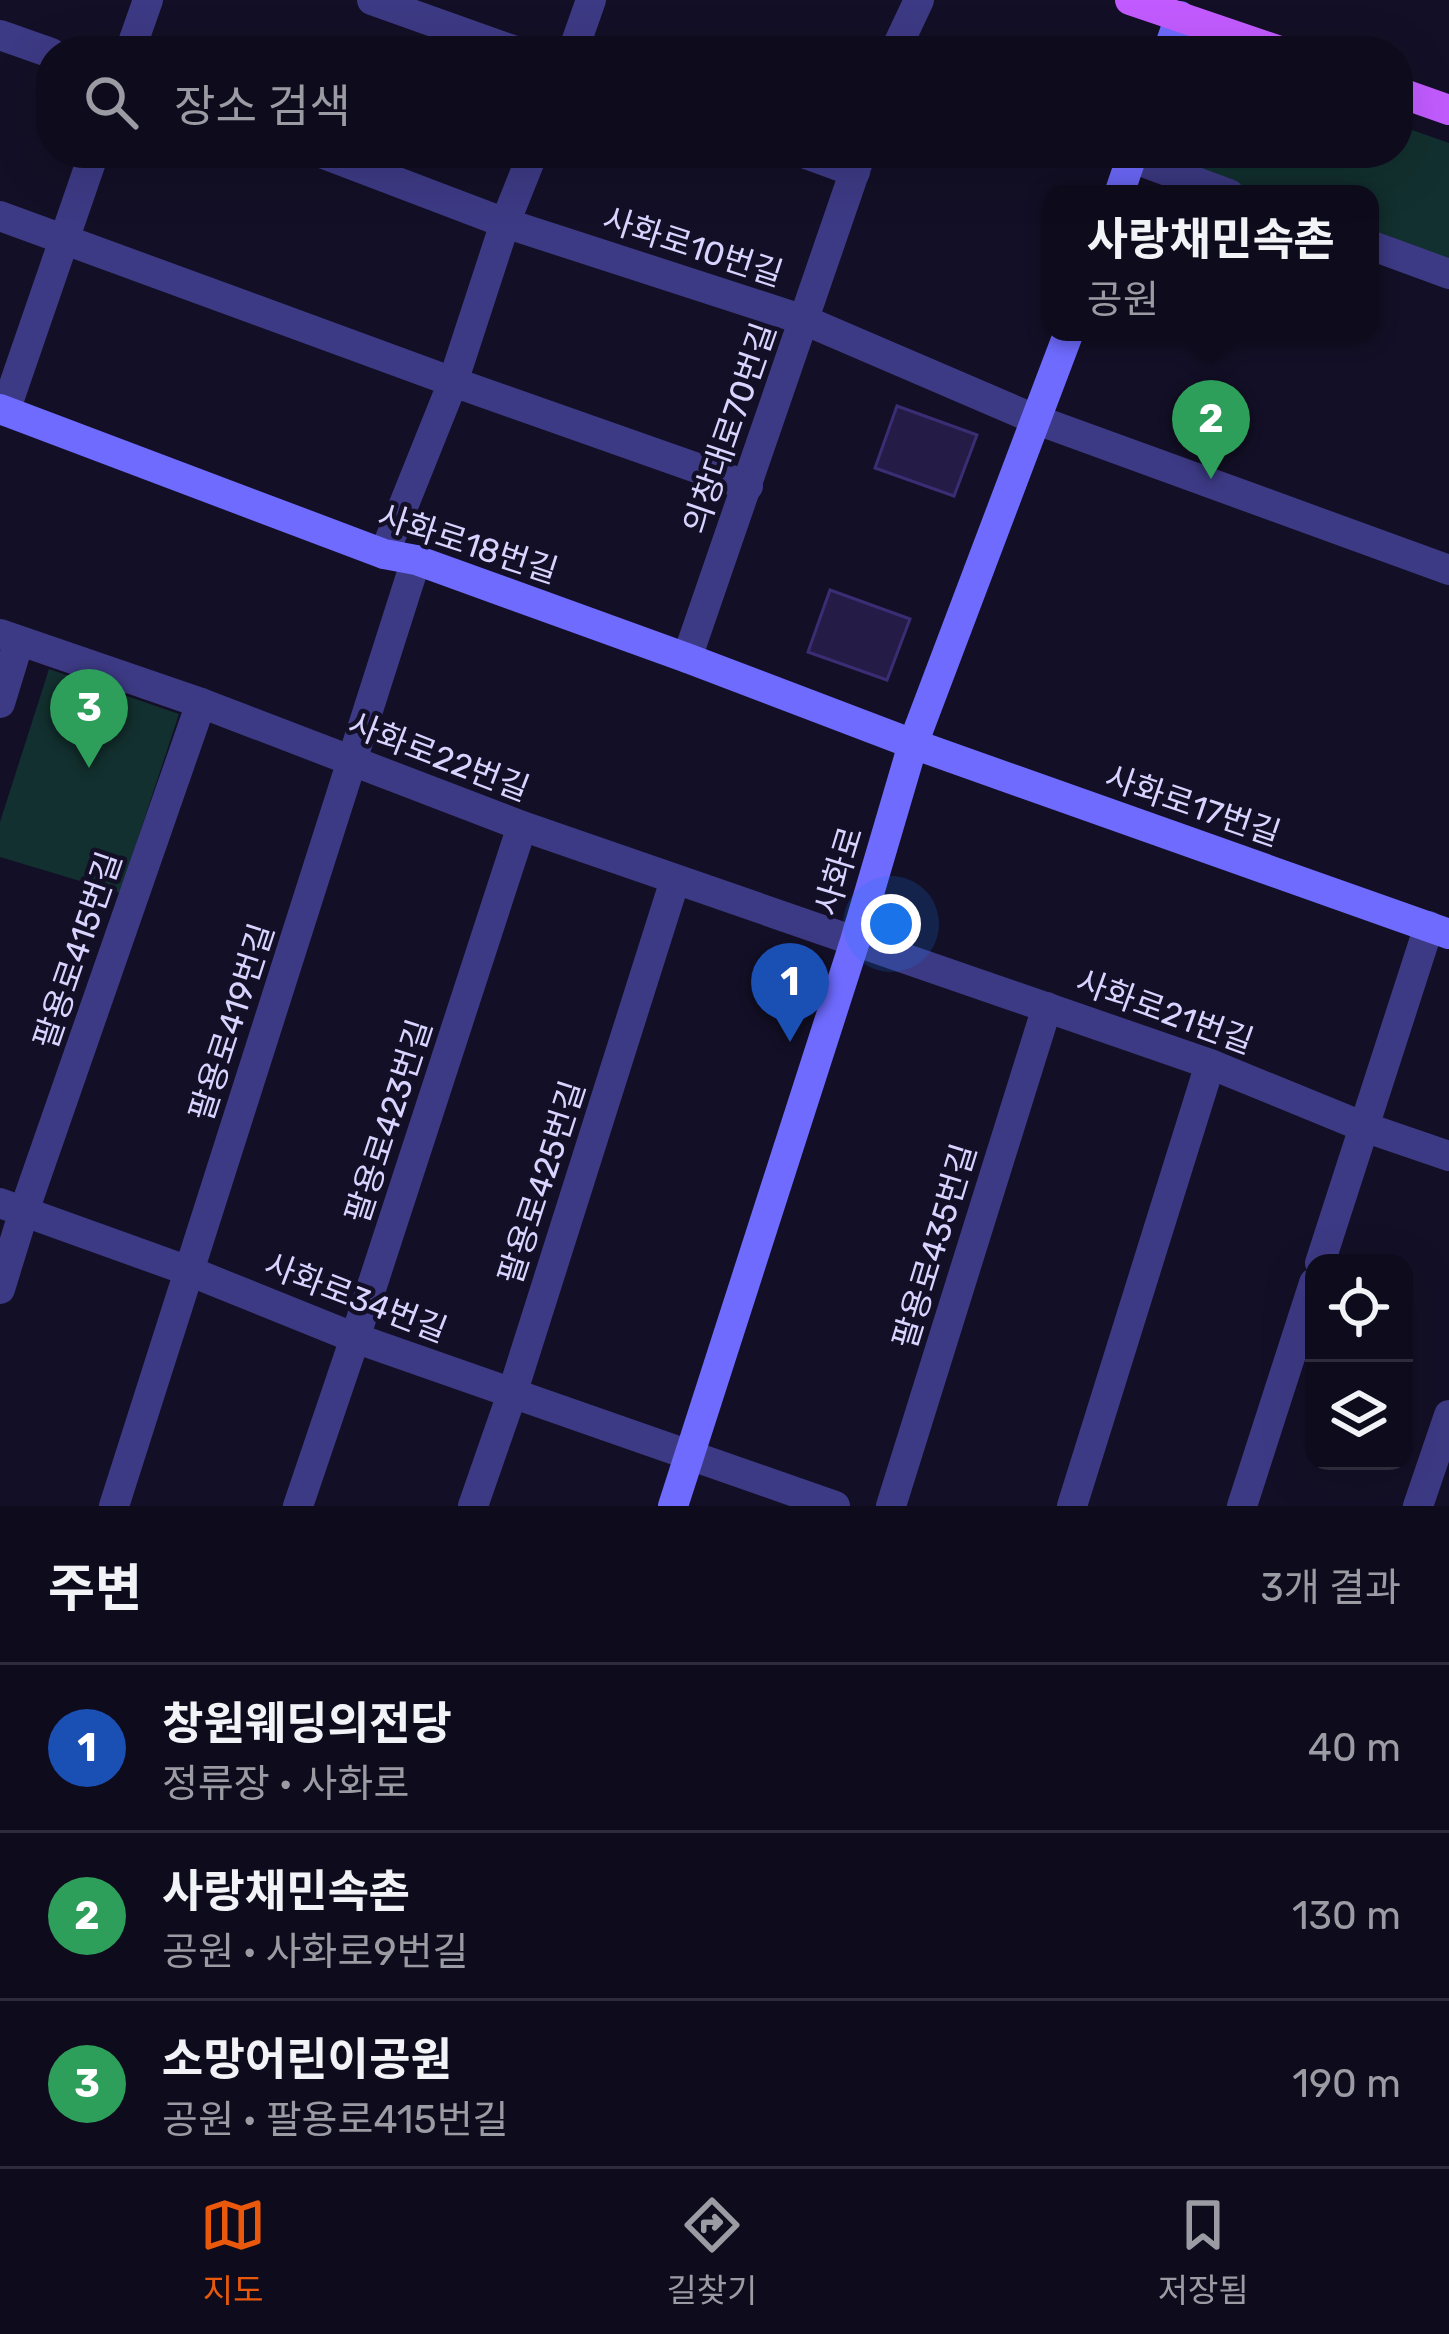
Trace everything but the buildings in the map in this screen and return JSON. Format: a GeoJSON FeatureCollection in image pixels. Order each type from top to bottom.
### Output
{"type":"FeatureCollection","features":[{"type":"Feature","properties":{"kind":"main road"},"geometry":{"type":"LineString","coordinates":[[1130,0],[1237,36]]}},
{"type":"Feature","properties":{"kind":"main road"},"geometry":{"type":"LineString","coordinates":[[1173,36],[1180,16]]}},
{"type":"Feature","properties":{"kind":"main road"},"geometry":{"type":"LineString","coordinates":[[1413,97],[1449,110]]}},
{"type":"Feature","properties":{"kind":"main road","name":"사화로"},"geometry":{"type":"LineString","coordinates":[[673,1506],[913,744],[1066,341]]}},
{"type":"Feature","properties":{"kind":"main road","name":"사화로18번길"},"geometry":{"type":"LineString","coordinates":[[2,410],[384,554],[416,560],[913,744]]}},
{"type":"Feature","properties":{"kind":"main road","name":"사화로17번길"},"geometry":{"type":"LineString","coordinates":[[913,744],[1439,930]]}},
{"type":"Feature","properties":{"kind":"street"},"geometry":{"type":"LineString","coordinates":[[135,36],[148,0]]}},
{"type":"Feature","properties":{"kind":"street"},"geometry":{"type":"LineString","coordinates":[[371,0],[473,36]]}},
{"type":"Feature","properties":{"kind":"street"},"geometry":{"type":"LineString","coordinates":[[578,36],[591,0]]}},
{"type":"Feature","properties":{"kind":"street"},"geometry":{"type":"LineString","coordinates":[[902,36],[920,0]]}},
{"type":"Feature","properties":{"kind":"street"},"geometry":{"type":"LineString","coordinates":[[0,35],[36,47]]}},
{"type":"Feature","properties":{"kind":"street"},"geometry":{"type":"LineString","coordinates":[[2,410],[89,168]]}},
{"type":"Feature","properties":{"kind":"street","name":"사화로10번길"},"geometry":{"type":"LineString","coordinates":[[360,168],[505,223],[805,320],[1037,421],[1449,570]]}},
{"type":"Feature","properties":{"kind":"street"},"geometry":{"type":"LineString","coordinates":[[384,554],[453,382],[527,168]]}},
{"type":"Feature","properties":{"kind":"street","name":"의창대로70번길"},"geometry":{"type":"LineString","coordinates":[[687,658],[856,168]]}},
{"type":"Feature","properties":{"kind":"street"},"geometry":{"type":"LineString","coordinates":[[1163,168],[1206,185]]}},
{"type":"Feature","properties":{"kind":"street"},"geometry":{"type":"LineString","coordinates":[[0,216],[748,486]]}},
{"type":"Feature","properties":{"kind":"street"},"geometry":{"type":"LineString","coordinates":[[1379,248],[1449,274]]}},
{"type":"Feature","properties":{"kind":"street","name":"팔용로419번길"},"geometry":{"type":"LineString","coordinates":[[114,1506],[416,560]]}},
{"type":"Feature","properties":{"kind":"street"},"geometry":{"type":"LineString","coordinates":[[0,703],[9,638]]}},
{"type":"Feature","properties":{"kind":"street","name":"사화로22번길"},"geometry":{"type":"LineString","coordinates":[[9,638],[201,703],[522,826],[854,941]]}},
{"type":"Feature","properties":{"kind":"street","name":"팔용로415번길"},"geometry":{"type":"LineString","coordinates":[[0,1289],[12,1207],[201,703]]}},
{"type":"Feature","properties":{"kind":"street","name":"팔용로423번길"},"geometry":{"type":"LineString","coordinates":[[298,1506],[522,826]]}},
{"type":"Feature","properties":{"kind":"street","name":"팔용로425번길"},"geometry":{"type":"LineString","coordinates":[[473,1506],[675,880]]}},
{"type":"Feature","properties":{"kind":"street"},"geometry":{"type":"LineString","coordinates":[[1323,1254],[1364,1127],[1439,930]]}},
{"type":"Feature","properties":{"kind":"street","name":"사화로21번길"},"geometry":{"type":"LineString","coordinates":[[854,941],[1210,1064],[1449,1156]]}},
{"type":"Feature","properties":{"kind":"street","name":"팔용로435번길"},"geometry":{"type":"LineString","coordinates":[[891,1506],[1047,1006]]}},
{"type":"Feature","properties":{"kind":"street"},"geometry":{"type":"LineString","coordinates":[[1072,1506],[1210,1064]]}},
{"type":"Feature","properties":{"kind":"street","name":"사화로34번길"},"geometry":{"type":"LineString","coordinates":[[12,1207],[190,1271],[355,1338],[835,1506]]}},
{"type":"Feature","properties":{"kind":"street"},"geometry":{"type":"LineString","coordinates":[[1242,1506],[1305,1311]]}},
{"type":"Feature","properties":{"kind":"street"},"geometry":{"type":"LineString","coordinates":[[1418,1506],[1449,1415]]}},
{"type":"Feature","properties":{"kind":"green space"},"geometry":{"type":"Polygon","coordinates":[[[1413,130],[1449,143],[1449,267],[1379,241],[1379,185],[1226,185],[1180,168],[1413,168],[1413,130]]]}},
{"type":"Feature","properties":{"kind":"green space"},"geometry":{"type":"Polygon","coordinates":[[[49,669],[179,714],[120,893],[0,857],[0,822],[49,669]]]}},
{"type":"Feature","properties":{"kind":"place","name":"사랑채민속촌"},"geometry":{"type":"Point","coordinates":[1211,479]}},
{"type":"Feature","properties":{"kind":"place","name":"소망어린이공원"},"geometry":{"type":"Point","coordinates":[89,768]}},
{"type":"Feature","properties":{"kind":"place","name":"창원웨딩의전당"},"geometry":{"type":"Point","coordinates":[790,1042]}}]}
